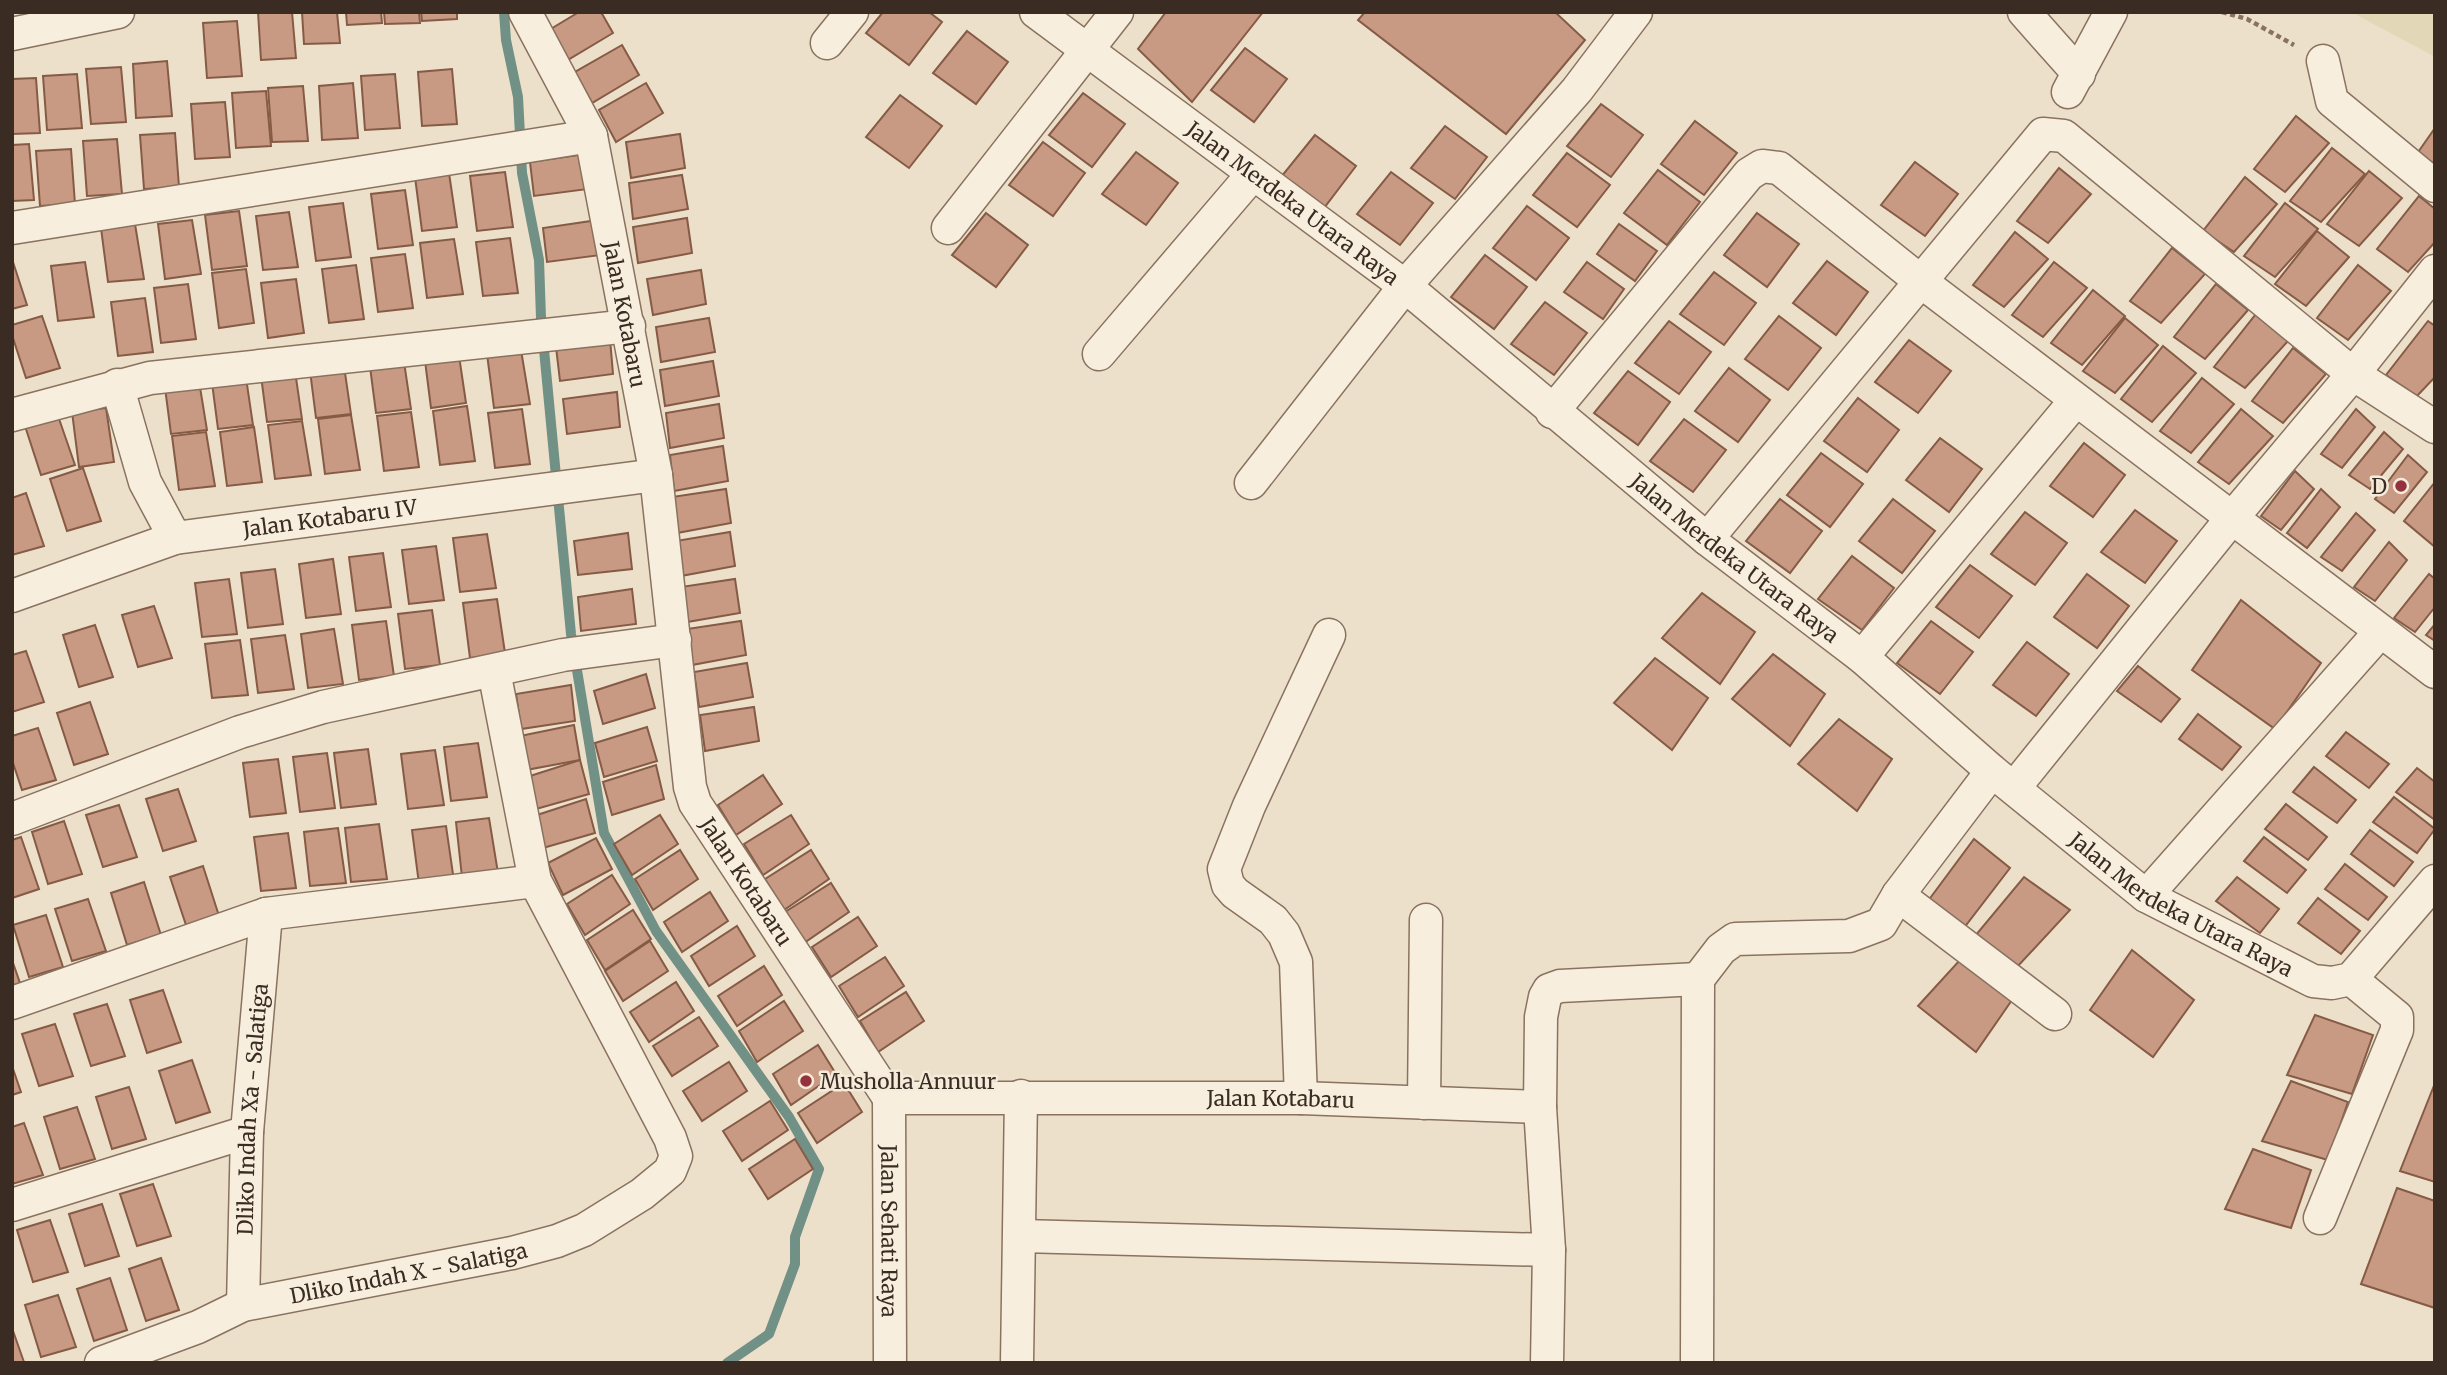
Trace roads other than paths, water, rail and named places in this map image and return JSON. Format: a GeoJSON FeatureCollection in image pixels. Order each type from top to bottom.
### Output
{"type":"FeatureCollection","features":[{"type":"Feature","properties":{"kind":"street"},"geometry":{"type":"LineString","coordinates":[[12,34],[118,12]]}},
{"type":"Feature","properties":{"kind":"street","name":"Jalan Kotabaru"},"geometry":{"type":"LineString","coordinates":[[525,12],[591,136],[656,475],[690,787],[695,803],[889,1098],[1301,1098],[1540,1107]]}},
{"type":"Feature","properties":{"kind":"street"},"geometry":{"type":"LineString","coordinates":[[827,43],[852,12]]}},
{"type":"Feature","properties":{"kind":"street","name":"Jalan Merdeka Utara Raya"},"geometry":{"type":"LineString","coordinates":[[1037,12],[1252,175],[1405,286],[1552,412],[1707,539],[1862,657],[2003,780],[2146,896],[2313,981],[2332,983],[2351,979]]}},
{"type":"Feature","properties":{"kind":"street"},"geometry":{"type":"LineString","coordinates":[[948,228],[1117,12]]}},
{"type":"Feature","properties":{"kind":"street"},"geometry":{"type":"LineString","coordinates":[[1251,483],[1405,286],[1577,90],[1636,12]]}},
{"type":"Feature","properties":{"kind":"street"},"geometry":{"type":"LineString","coordinates":[[2024,12],[2062,102],[2064,136],[2354,374],[2435,427]]}},
{"type":"Feature","properties":{"kind":"street"},"geometry":{"type":"LineString","coordinates":[[1707,539],[2062,102],[2111,12]]}},
{"type":"Feature","properties":{"kind":"street"},"geometry":{"type":"LineString","coordinates":[[2323,61],[2332,101],[2435,186]]}},
{"type":"Feature","properties":{"kind":"street"},"geometry":{"type":"LineString","coordinates":[[12,228],[591,136]]}},
{"type":"Feature","properties":{"kind":"street"},"geometry":{"type":"LineString","coordinates":[[1552,412],[1756,168],[1779,168],[1919,280],[2380,632],[2435,671]]}},
{"type":"Feature","properties":{"kind":"street"},"geometry":{"type":"LineString","coordinates":[[1099,354],[1252,175]]}},
{"type":"Feature","properties":{"kind":"street"},"geometry":{"type":"LineString","coordinates":[[1697,1363],[1698,979],[1721,949],[1735,939],[1861,934],[1881,924],[1898,895],[2003,780],[2232,518],[2354,374],[2435,271]]}},
{"type":"Feature","properties":{"kind":"street"},"geometry":{"type":"LineString","coordinates":[[12,415],[150,378],[629,326]]}},
{"type":"Feature","properties":{"kind":"street"},"geometry":{"type":"LineString","coordinates":[[117,385],[145,482],[175,538]]}},
{"type":"Feature","properties":{"kind":"street"},"geometry":{"type":"LineString","coordinates":[[1862,657],[2076,400]]}},
{"type":"Feature","properties":{"kind":"street","name":"Jalan Kotabaru IV"},"geometry":{"type":"LineString","coordinates":[[12,596],[175,538],[656,475]]}},
{"type":"Feature","properties":{"kind":"street"},"geometry":{"type":"LineString","coordinates":[[2146,896],[2380,632]]}},
{"type":"Feature","properties":{"kind":"street"},"geometry":{"type":"LineString","coordinates":[[1301,1098],[1296,962],[1290,944],[1273,920],[1235,893],[1228,885],[1224,869],[1249,806],[1329,635]]}},
{"type":"Feature","properties":{"kind":"street"},"geometry":{"type":"LineString","coordinates":[[12,819],[240,732],[389,690],[577,653],[675,640]]}},
{"type":"Feature","properties":{"kind":"street"},"geometry":{"type":"LineString","coordinates":[[12,1003],[266,914],[535,881],[494,671]]}},
{"type":"Feature","properties":{"kind":"street","name":"Dliko Indah X - Salatiga"},"geometry":{"type":"LineString","coordinates":[[101,1363],[198,1327],[243,1305],[512,1253],[557,1241],[584,1230],[619,1209],[670,1171],[676,1156],[670,1138],[535,881]]}},
{"type":"Feature","properties":{"kind":"street"},"geometry":{"type":"LineString","coordinates":[[2320,1217],[2397,1030],[2397,1017],[2387,1006],[2351,979],[2435,881]]}},
{"type":"Feature","properties":{"kind":"street"},"geometry":{"type":"LineString","coordinates":[[1898,895],[2055,1014]]}},
{"type":"Feature","properties":{"kind":"street","name":"Dliko Indah Xa - Salatiga"},"geometry":{"type":"LineString","coordinates":[[243,1305],[247,1132],[266,914]]}},
{"type":"Feature","properties":{"kind":"street"},"geometry":{"type":"LineString","coordinates":[[1424,1102],[1426,920]]}},
{"type":"Feature","properties":{"kind":"street"},"geometry":{"type":"LineString","coordinates":[[1547,1363],[1549,1250],[1540,1107],[1542,1005],[1549,990],[1560,986],[1698,979]]}},
{"type":"Feature","properties":{"kind":"street"},"geometry":{"type":"LineString","coordinates":[[1017,1363],[1021,1096]]}},
{"type":"Feature","properties":{"kind":"street","name":"Jalan Sehati Raya"},"geometry":{"type":"LineString","coordinates":[[889,1098],[890,1363]]}},
{"type":"Feature","properties":{"kind":"street"},"geometry":{"type":"LineString","coordinates":[[12,1206],[247,1132]]}},
{"type":"Feature","properties":{"kind":"street"},"geometry":{"type":"LineString","coordinates":[[1021,1236],[1549,1250]]}},
{"type":"Feature","properties":{"kind":"waterway"},"geometry":{"type":"LineString","coordinates":[[504,12],[506,40],[518,97],[522,173],[539,260],[541,318],[571,634],[604,833],[656,931],[789,1117],[819,1169],[795,1237],[795,1264],[769,1334],[727,1363]]}},
{"type":"Feature","properties":{"kind":"place","name":"D"},"geometry":{"type":"Point","coordinates":[2401,486]}},
{"type":"Feature","properties":{"kind":"place","name":"Musholla Annuur"},"geometry":{"type":"Point","coordinates":[806,1081]}}]}
